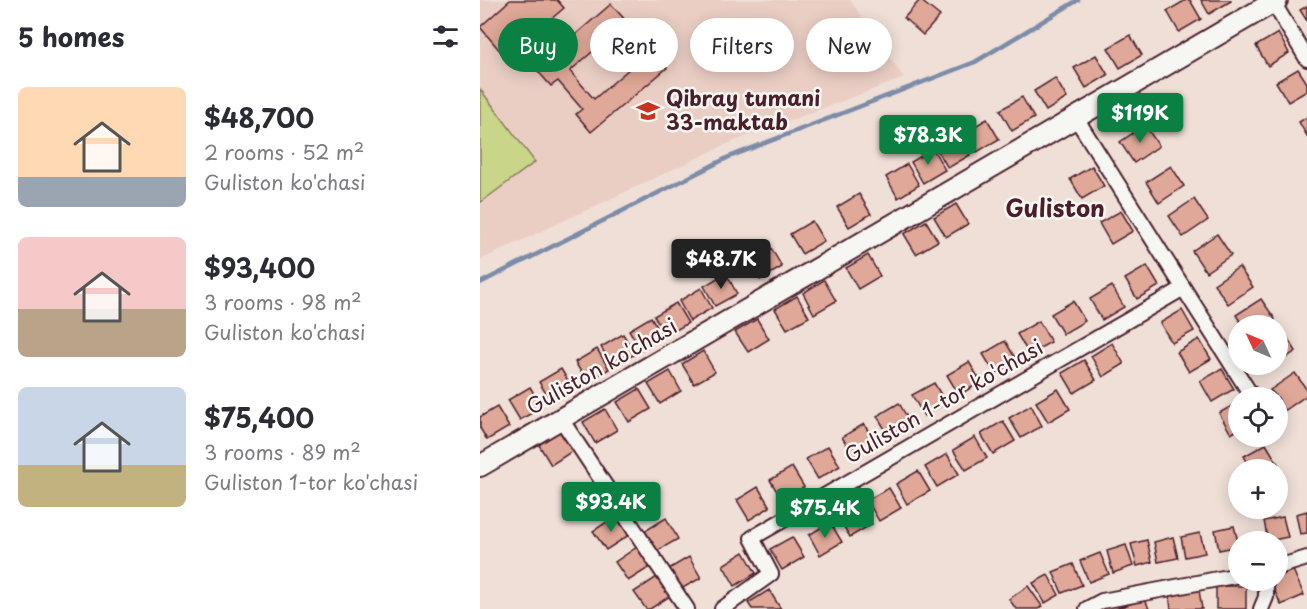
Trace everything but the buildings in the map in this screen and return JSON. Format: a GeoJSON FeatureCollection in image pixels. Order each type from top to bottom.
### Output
{"type":"FeatureCollection","features":[{"type":"Feature","properties":{"kind":"main road","name":"Guliston ko'chasi"},"geometry":{"type":"LineString","coordinates":[[480,466],[1275,1]]}},
{"type":"Feature","properties":{"kind":"street"},"geometry":{"type":"LineString","coordinates":[[1275,1],[1307,59]]}},
{"type":"Feature","properties":{"kind":"street"},"geometry":{"type":"LineString","coordinates":[[1076,118],[1245,387]]}},
{"type":"Feature","properties":{"kind":"street","name":"Guliston 1-tor ko'chasi"},"geometry":{"type":"LineString","coordinates":[[722,609],[771,574],[752,538],[1182,289]]}},
{"type":"Feature","properties":{"kind":"street"},"geometry":{"type":"LineString","coordinates":[[561,419],[687,609]]}},
{"type":"Feature","properties":{"kind":"street"},"geometry":{"type":"LineString","coordinates":[[1288,564],[1307,558]]}},
{"type":"Feature","properties":{"kind":"street"},"geometry":{"type":"LineString","coordinates":[[1087,609],[1102,601],[1228,577]]}},
{"type":"Feature","properties":{"kind":"street"},"geometry":{"type":"LineString","coordinates":[[1261,609],[1266,591]]}},
{"type":"Feature","properties":{"kind":"shaded area","name":"Qibray tumani 33-maktab"},"geometry":{"type":"Polygon","coordinates":[[[480,0],[850,0],[862,18],[806,18],[806,72],[892,72],[892,61],[904,78],[727,144],[480,260],[480,0]]]}},
{"type":"Feature","properties":{"kind":"green space"},"geometry":{"type":"Polygon","coordinates":[[[480,89],[535,162],[481,202],[480,201],[480,89]]]}},
{"type":"Feature","properties":{"kind":"waterway"},"geometry":{"type":"LineString","coordinates":[[480,283],[729,157],[975,62],[1078,0]]}},
{"type":"Feature","properties":{"kind":"place","name":"Qibray tumani 33-maktab"},"geometry":{"type":"Point","coordinates":[648,111]}},
{"type":"Feature","properties":{"kind":"district","name":"Guliston"},"geometry":{"type":"Point","coordinates":[1055,209]}}]}
